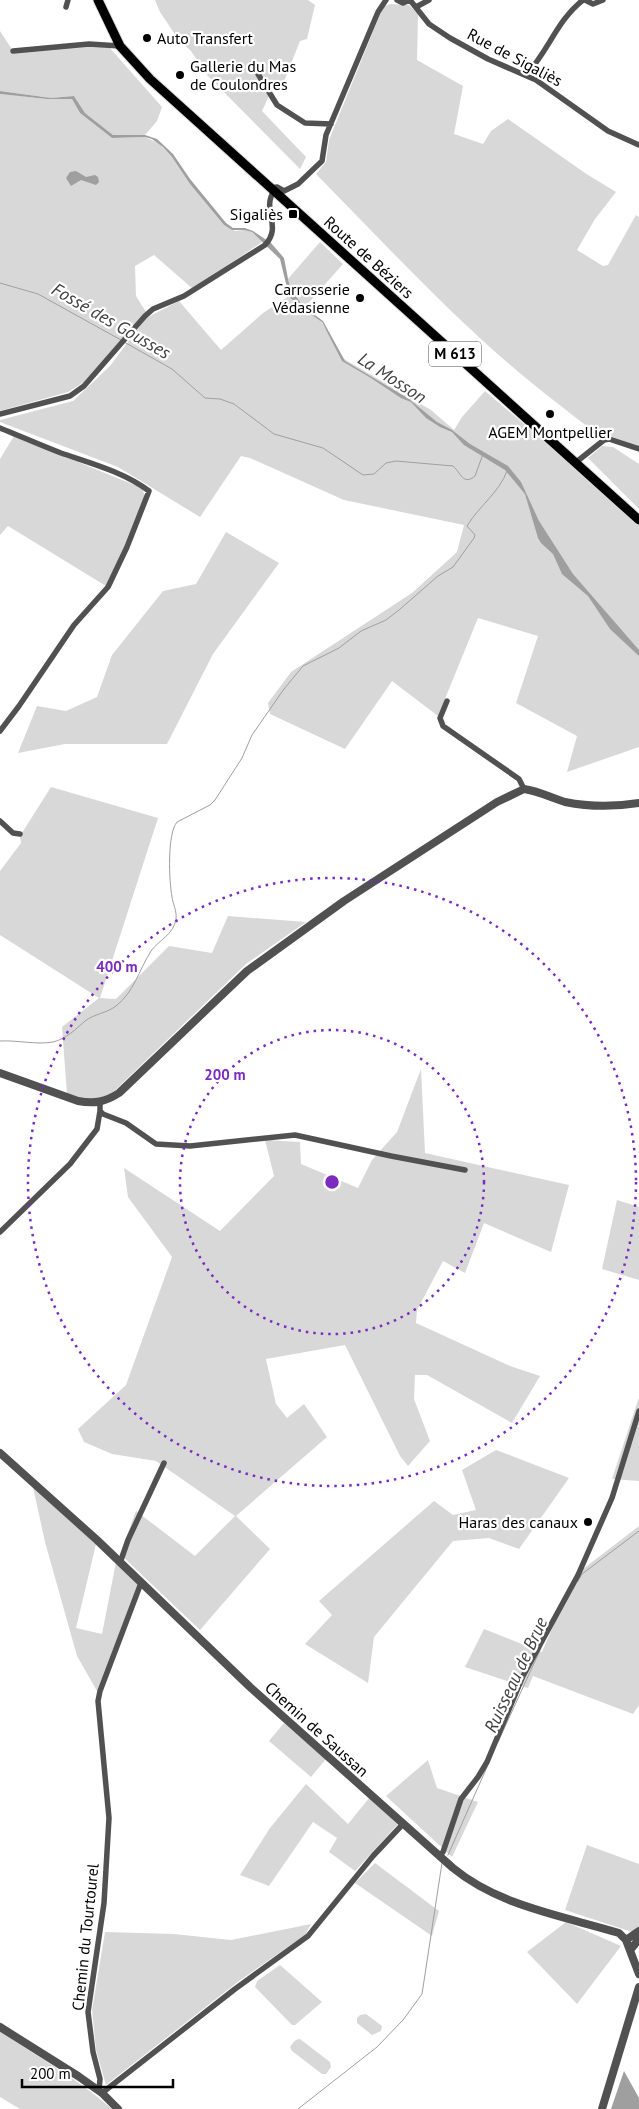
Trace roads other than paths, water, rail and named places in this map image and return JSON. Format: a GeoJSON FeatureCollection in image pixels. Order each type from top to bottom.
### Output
{"type":"FeatureCollection","features":[{"type":"Feature","properties":{"kind":"main road","name":"Route de Béziers"},"geometry":{"type":"LineString","coordinates":[[98,0],[120,46],[150,79],[639,520]]}},
{"type":"Feature","properties":{"kind":"street"},"geometry":{"type":"LineString","coordinates":[[66,7],[68,0]]}},
{"type":"Feature","properties":{"kind":"street","name":"Rue de Sigaliès"},"geometry":{"type":"LineString","coordinates":[[273,189],[277,187],[284,191],[292,188],[320,164],[324,156],[326,135],[378,12],[386,0],[406,3],[410,0],[429,24],[450,38],[488,59],[526,74],[608,131],[639,145]]}},
{"type":"Feature","properties":{"kind":"street"},"geometry":{"type":"LineString","coordinates":[[416,7],[430,0]]}},
{"type":"Feature","properties":{"kind":"street"},"geometry":{"type":"LineString","coordinates":[[526,74],[536,63],[556,28],[584,0],[592,4],[603,0]]}},
{"type":"Feature","properties":{"kind":"street"},"geometry":{"type":"LineString","coordinates":[[13,51],[89,44],[120,46]]}},
{"type":"Feature","properties":{"kind":"street"},"geometry":{"type":"LineString","coordinates":[[254,66],[277,105],[305,123],[331,124]]}},
{"type":"Feature","properties":{"kind":"street"},"geometry":{"type":"LineString","coordinates":[[0,414],[70,396],[84,386],[149,312],[184,296],[267,243],[274,229],[270,202],[273,189]]}},
{"type":"Feature","properties":{"kind":"street"},"geometry":{"type":"LineString","coordinates":[[0,428],[139,483],[149,491],[127,547],[108,587],[74,625],[0,731]]}},
{"type":"Feature","properties":{"kind":"street"},"geometry":{"type":"LineString","coordinates":[[575,463],[604,440],[610,439],[639,449]]}},
{"type":"Feature","properties":{"kind":"street"},"geometry":{"type":"LineString","coordinates":[[447,701],[440,718],[443,726],[519,780],[524,789]]}},
{"type":"Feature","properties":{"kind":"street"},"geometry":{"type":"LineString","coordinates":[[0,1073],[78,1101],[90,1104],[100,1103],[119,1093],[247,971],[344,901],[497,802],[524,789],[587,806],[639,803]]}},
{"type":"Feature","properties":{"kind":"street"},"geometry":{"type":"LineString","coordinates":[[0,821],[13,833],[20,834]]}},
{"type":"Feature","properties":{"kind":"street"},"geometry":{"type":"LineString","coordinates":[[0,1232],[70,1164],[97,1129],[100,1103]]}},
{"type":"Feature","properties":{"kind":"street"},"geometry":{"type":"LineString","coordinates":[[100,1111],[126,1123],[156,1144],[190,1146],[295,1135],[465,1170]]}},
{"type":"Feature","properties":{"kind":"street"},"geometry":{"type":"LineString","coordinates":[[440,1855],[443,1852],[461,1799],[487,1762],[523,1676],[578,1575],[612,1498],[639,1411]]}},
{"type":"Feature","properties":{"kind":"street","name":"Chemin de Saussan"},"geometry":{"type":"LineString","coordinates":[[0,1453],[67,1512],[250,1686],[402,1824],[466,1879],[505,1899],[619,1934],[626,1940]]}},
{"type":"Feature","properties":{"kind":"street"},"geometry":{"type":"LineString","coordinates":[[120,1563],[128,1540],[164,1464]]}},
{"type":"Feature","properties":{"kind":"street","name":"Chemin du Tourtourel"},"geometry":{"type":"LineString","coordinates":[[100,2092],[100,2079],[93,2052],[88,2012],[104,1903],[109,1818],[98,1701],[100,1691],[142,1583]]}},
{"type":"Feature","properties":{"kind":"street"},"geometry":{"type":"LineString","coordinates":[[100,2092],[235,1988],[308,1936],[373,1856],[402,1824]]}},
{"type":"Feature","properties":{"kind":"street"},"geometry":{"type":"LineString","coordinates":[[639,1931],[626,1940],[639,1974]]}},
{"type":"Feature","properties":{"kind":"street"},"geometry":{"type":"LineString","coordinates":[[631,1949],[639,1939]]}},
{"type":"Feature","properties":{"kind":"street"},"geometry":{"type":"LineString","coordinates":[[602,2109],[639,1989]]}},
{"type":"Feature","properties":{"kind":"street"},"geometry":{"type":"LineString","coordinates":[[0,2027],[100,2092],[118,2109]]}},
{"type":"Feature","properties":{"kind":"waterway","name":"Fossé des Gousses"},"geometry":{"type":"LineString","coordinates":[[0,283],[38,294],[121,340]]}},
{"type":"Feature","properties":{"kind":"waterway","name":"Fossé des Gousses"},"geometry":{"type":"LineString","coordinates":[[124,342],[172,369],[205,398],[220,399],[234,404],[274,434],[323,448],[363,475],[374,474],[386,463],[396,461],[453,466],[462,477],[468,480],[475,476],[483,454]]}},
{"type":"Feature","properties":{"kind":"waterway"},"geometry":{"type":"LineString","coordinates":[[0,1041],[40,1043],[58,1041],[85,1021],[116,1006],[122,1000],[132,987],[151,951],[175,924],[176,913],[171,890],[170,847],[177,822],[210,805],[215,800],[242,758],[252,735],[284,689],[303,666],[339,648],[361,631],[386,620],[438,576],[453,567],[474,538],[475,535],[467,526],[494,493],[507,471]]}},
{"type":"Feature","properties":{"kind":"waterway","name":"Ruisseau de Brue"},"geometry":{"type":"LineString","coordinates":[[578,1581],[582,1574],[639,1531]]}},
{"type":"Feature","properties":{"kind":"waterway","name":"Ruisseau de Brue"},"geometry":{"type":"LineString","coordinates":[[498,1742],[541,1648]]}},
{"type":"Feature","properties":{"kind":"waterway","name":"Ruisseau de Brue"},"geometry":{"type":"LineString","coordinates":[[448,1855],[487,1767]]}},
{"type":"Feature","properties":{"kind":"waterway","name":"Ruisseau de Brue"},"geometry":{"type":"LineString","coordinates":[[298,2109],[377,2047],[403,2020],[422,1994],[442,1863]]}},
{"type":"Feature","properties":{"kind":"place","name":"Auto Transfert"},"geometry":{"type":"Point","coordinates":[147,38]}},
{"type":"Feature","properties":{"kind":"place","name":"Gallerie du Mas de Coulondres"},"geometry":{"type":"Point","coordinates":[180,75]}},
{"type":"Feature","properties":{"kind":"place","name":"Sigaliès"},"geometry":{"type":"Point","coordinates":[293,214]}},
{"type":"Feature","properties":{"kind":"place","name":"Carrosserie Védasienne"},"geometry":{"type":"Point","coordinates":[360,298]}},
{"type":"Feature","properties":{"kind":"place","name":"AGEM Montpellier"},"geometry":{"type":"Point","coordinates":[550,414]}},
{"type":"Feature","properties":{"kind":"place","name":"Haras des canaux"},"geometry":{"type":"Point","coordinates":[588,1522]}},
{"type":"Feature","properties":{"kind":"water label","name":"La Mosson"},"geometry":{"type":"Point","coordinates":[392,378]}}]}
